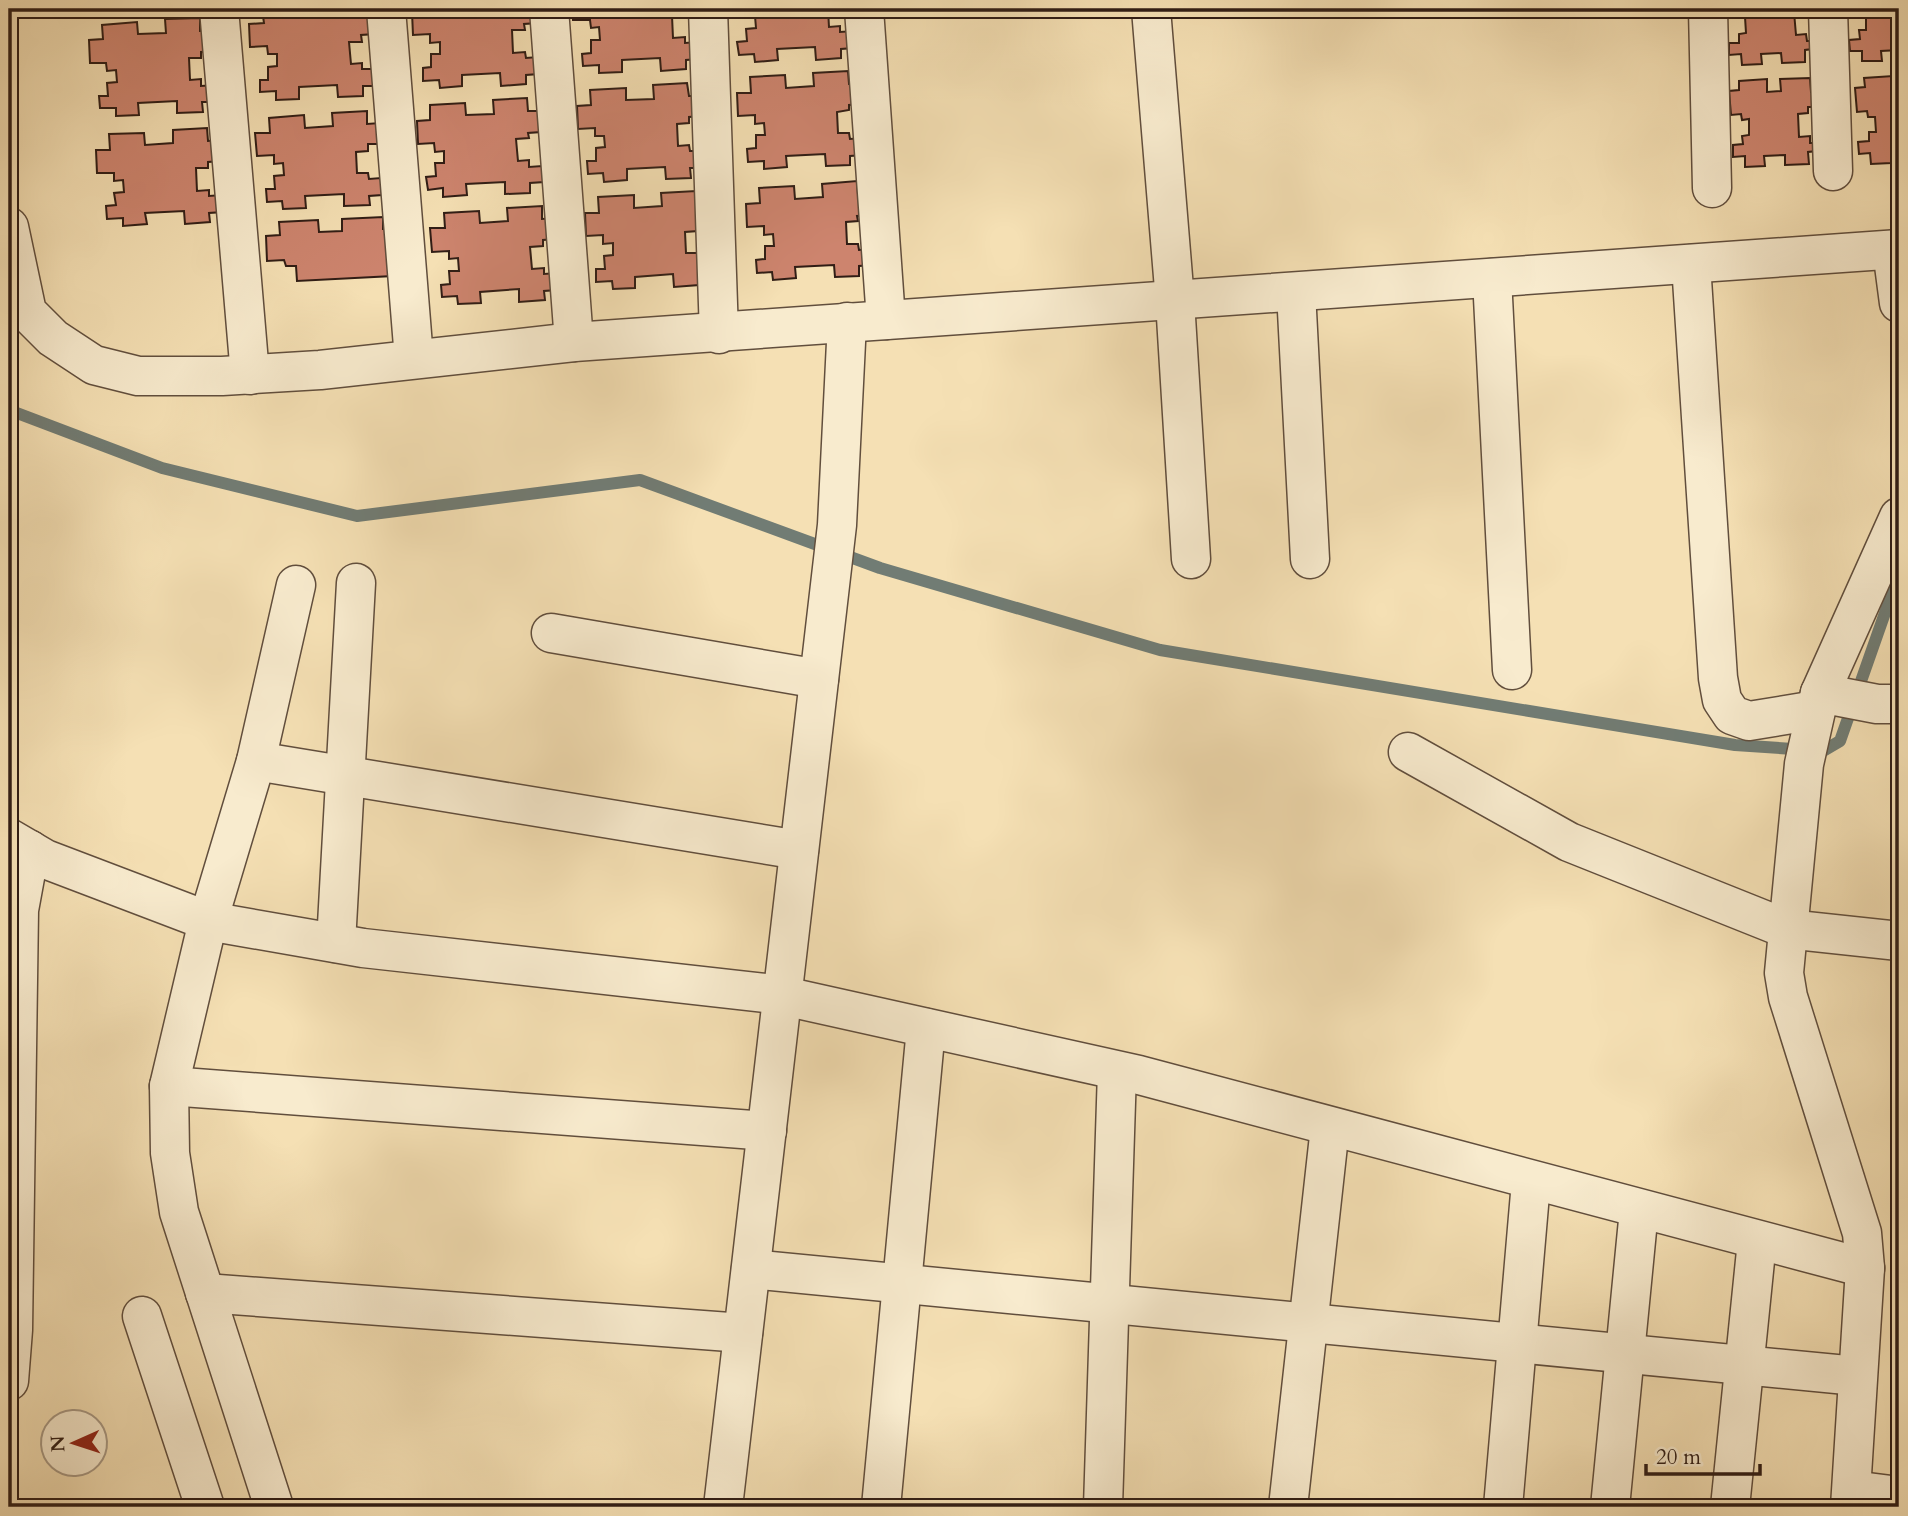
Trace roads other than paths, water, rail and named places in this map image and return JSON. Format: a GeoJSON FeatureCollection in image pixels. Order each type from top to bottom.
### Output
{"type":"FeatureCollection","features":[{"type":"Feature","properties":{"kind":"street"},"geometry":{"type":"LineString","coordinates":[[219,9],[250,375]]}},
{"type":"Feature","properties":{"kind":"street"},"geometry":{"type":"LineString","coordinates":[[386,9],[414,359]]}},
{"type":"Feature","properties":{"kind":"street"},"geometry":{"type":"LineString","coordinates":[[550,9],[574,342]]}},
{"type":"Feature","properties":{"kind":"street"},"geometry":{"type":"LineString","coordinates":[[708,9],[719,334]]}},
{"type":"Feature","properties":{"kind":"street"},"geometry":{"type":"LineString","coordinates":[[864,9],[886,320]]}},
{"type":"Feature","properties":{"kind":"street"},"geometry":{"type":"LineString","coordinates":[[1151,9],[1175,301],[1191,559]]}},
{"type":"Feature","properties":{"kind":"street"},"geometry":{"type":"LineString","coordinates":[[1708,9],[1712,188]]}},
{"type":"Feature","properties":{"kind":"street"},"geometry":{"type":"LineString","coordinates":[[1828,9],[1833,171]]}},
{"type":"Feature","properties":{"kind":"street"},"geometry":{"type":"LineString","coordinates":[[9,228],[27,312],[54,338],[94,365],[138,376],[250,375],[574,342],[719,334],[847,322],[1896,249],[1899,303]]}},
{"type":"Feature","properties":{"kind":"street"},"geometry":{"type":"LineString","coordinates":[[1691,264],[1718,678],[1722,700],[1732,715],[1749,721],[1838,715]]}},
{"type":"Feature","properties":{"kind":"street"},"geometry":{"type":"LineString","coordinates":[[1492,278],[1511,670]]}},
{"type":"Feature","properties":{"kind":"street"},"geometry":{"type":"LineString","coordinates":[[1296,292],[1310,559]]}},
{"type":"Feature","properties":{"kind":"street"},"geometry":{"type":"LineString","coordinates":[[723,1507],[837,525],[847,322]]}},
{"type":"Feature","properties":{"kind":"street"},"geometry":{"type":"LineString","coordinates":[[1899,517],[1838,715],[1787,929],[1784,973],[1788,997],[1862,1233],[1865,1268],[1851,1499],[1899,1496]]}},
{"type":"Feature","properties":{"kind":"street"},"geometry":{"type":"LineString","coordinates":[[336,943],[356,583]]}},
{"type":"Feature","properties":{"kind":"street"},"geometry":{"type":"LineString","coordinates":[[274,1507],[179,1212],[170,1153],[169,1086],[208,921],[257,761],[296,585]]}},
{"type":"Feature","properties":{"kind":"street"},"geometry":{"type":"LineString","coordinates":[[551,633],[819,679]]}},
{"type":"Feature","properties":{"kind":"street"},"geometry":{"type":"LineString","coordinates":[[1408,752],[1569,842],[1787,929],[1899,940]]}},
{"type":"Feature","properties":{"kind":"street"},"geometry":{"type":"LineString","coordinates":[[257,761],[799,850]]}},
{"type":"Feature","properties":{"kind":"street"},"geometry":{"type":"LineString","coordinates":[[9,1381],[13,1330],[14,910],[19,844],[45,859],[208,921],[336,943],[782,996],[1117,1071],[1865,1268]]}},
{"type":"Feature","properties":{"kind":"street"},"geometry":{"type":"LineString","coordinates":[[881,1507],[926,1028]]}},
{"type":"Feature","properties":{"kind":"street"},"geometry":{"type":"LineString","coordinates":[[1103,1507],[1117,1071]]}},
{"type":"Feature","properties":{"kind":"street"},"geometry":{"type":"LineString","coordinates":[[169,1086],[767,1131]]}},
{"type":"Feature","properties":{"kind":"street"},"geometry":{"type":"LineString","coordinates":[[1288,1507],[1331,1127]]}},
{"type":"Feature","properties":{"kind":"street"},"geometry":{"type":"LineString","coordinates":[[1503,1507],[1531,1182]]}},
{"type":"Feature","properties":{"kind":"street"},"geometry":{"type":"LineString","coordinates":[[1610,1507],[1639,1210]]}},
{"type":"Feature","properties":{"kind":"street"},"geometry":{"type":"LineString","coordinates":[[1730,1507],[1757,1241]]}},
{"type":"Feature","properties":{"kind":"street"},"geometry":{"type":"LineString","coordinates":[[751,1269],[1857,1376]]}},
{"type":"Feature","properties":{"kind":"street"},"geometry":{"type":"LineString","coordinates":[[205,1293],[743,1333]]}},
{"type":"Feature","properties":{"kind":"street"},"geometry":{"type":"LineString","coordinates":[[142,1316],[205,1507]]}},
{"type":"Feature","properties":{"kind":"waterway"},"geometry":{"type":"LineString","coordinates":[[9,410],[162,468],[357,516],[640,480],[880,568],[1160,650],[1735,745],[1823,751],[1840,741],[1899,573]]}}]}
